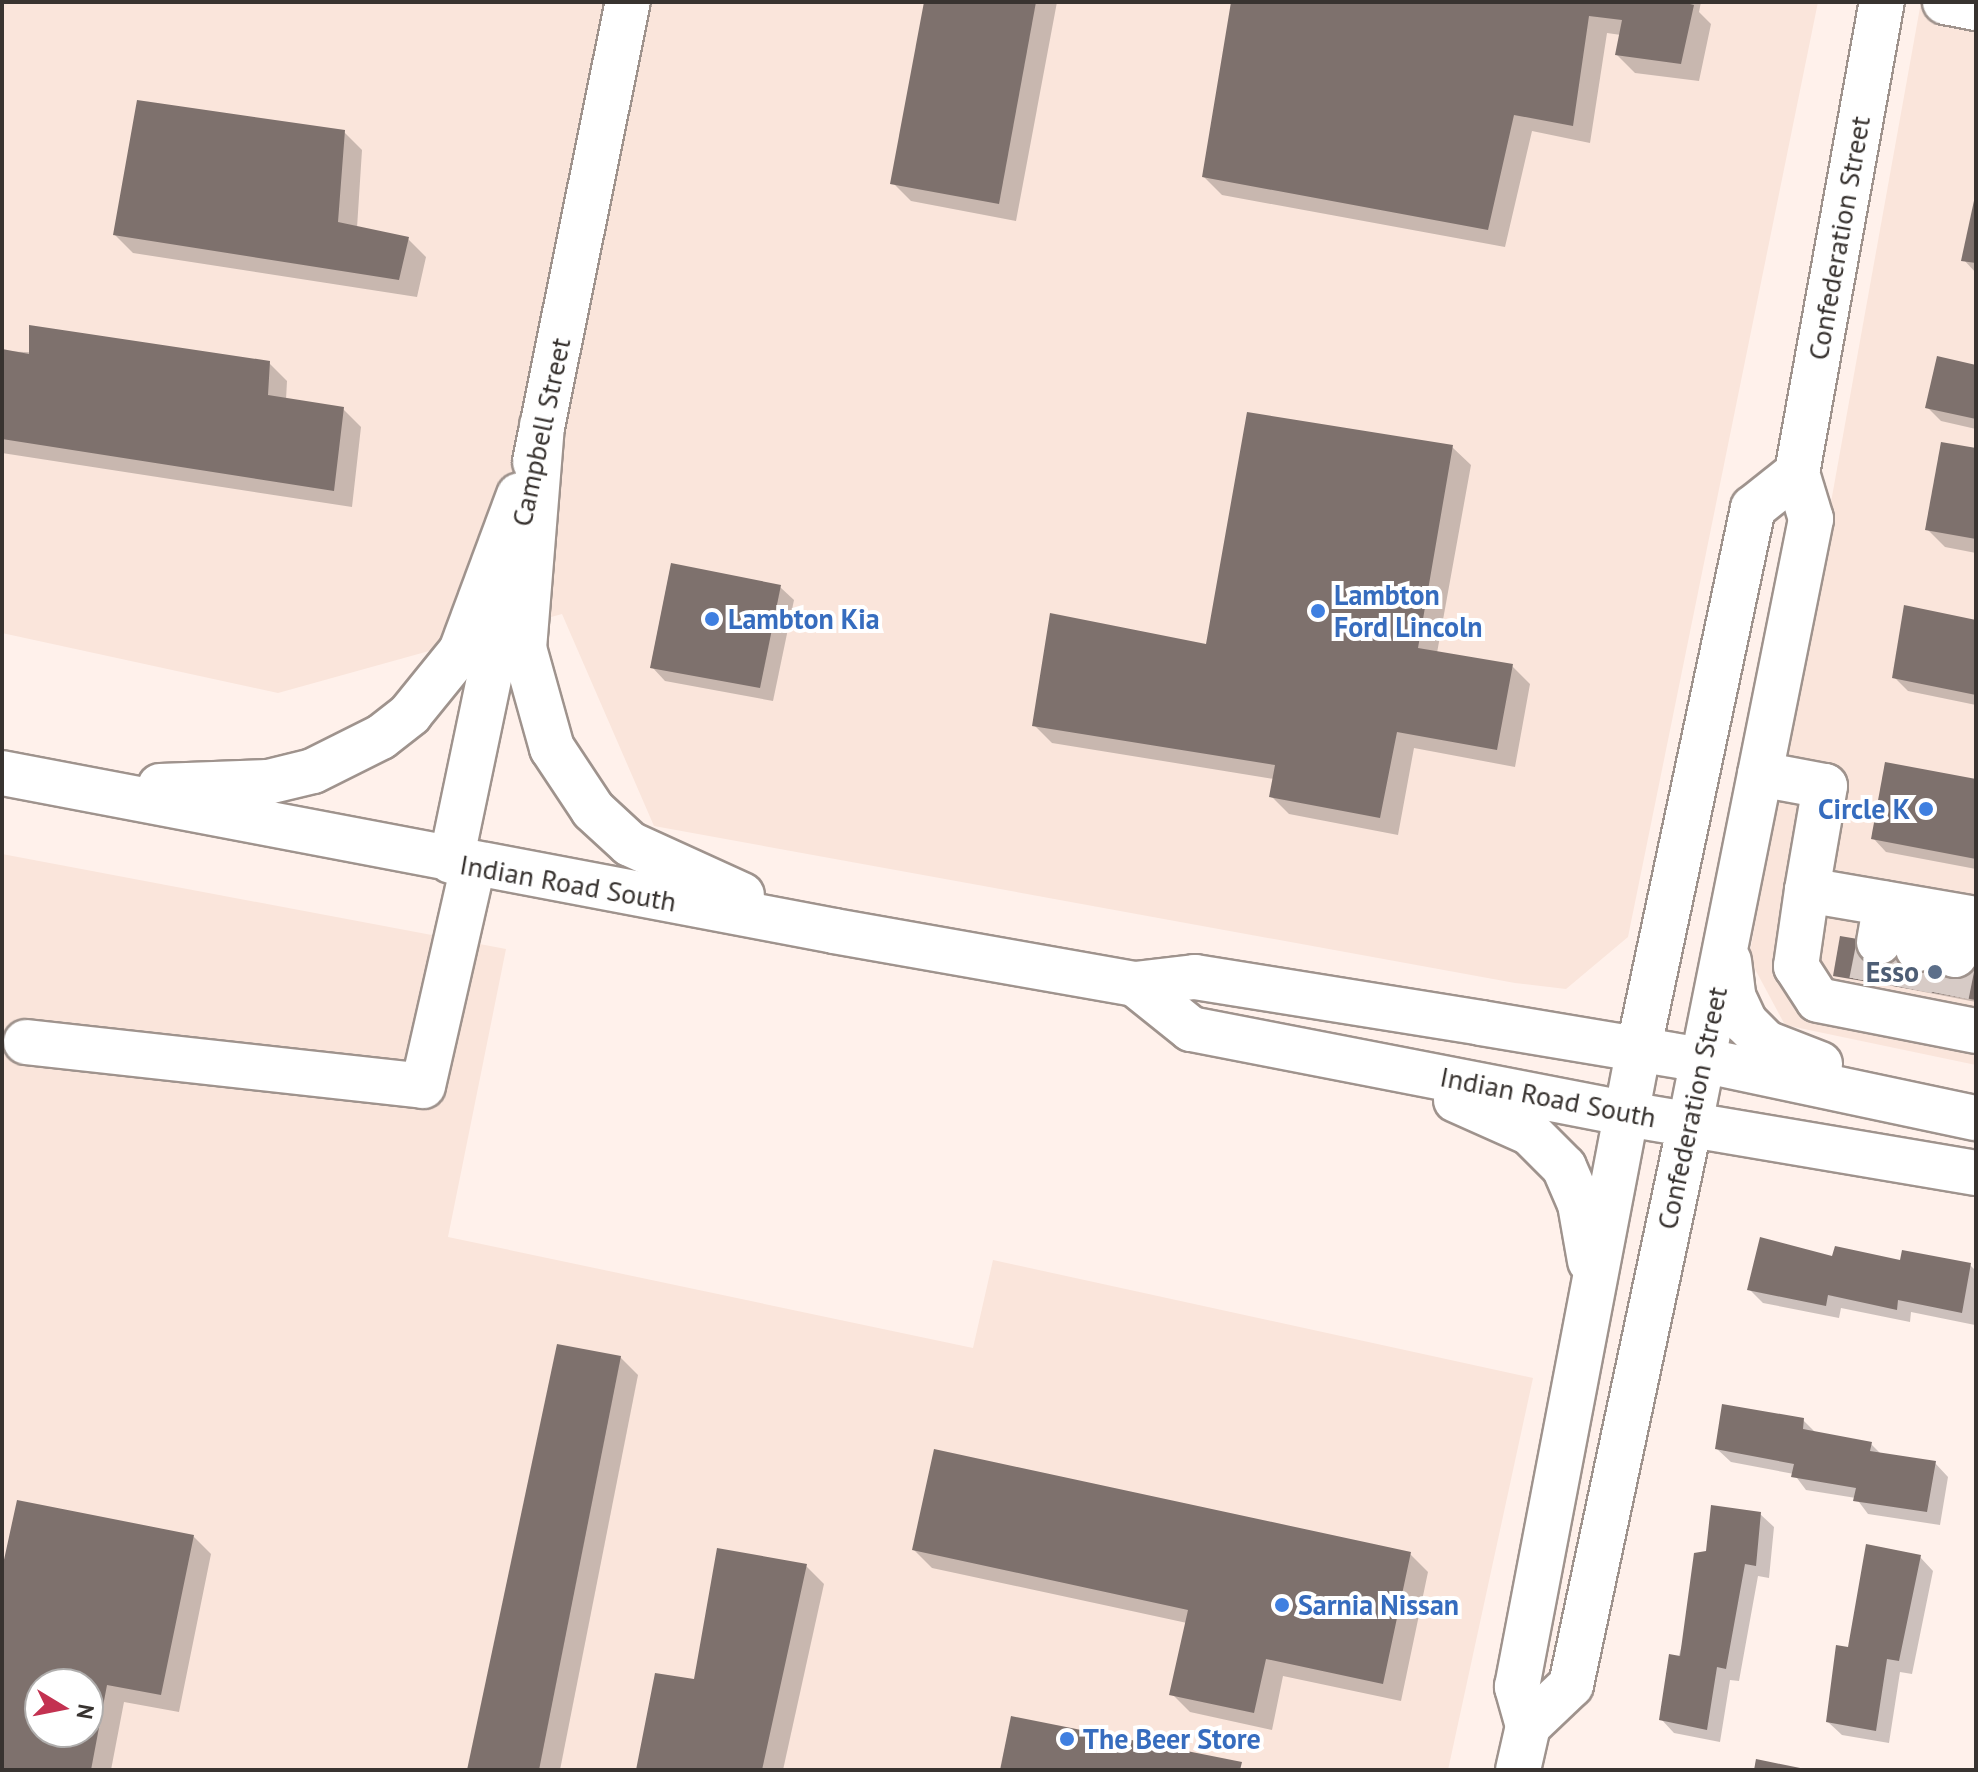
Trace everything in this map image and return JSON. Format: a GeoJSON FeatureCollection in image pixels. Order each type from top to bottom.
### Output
{"type":"FeatureCollection","features":[{"type":"Feature","properties":{"kind":"main road","name":"Campbell Street"},"geometry":{"type":"LineString","coordinates":[[26,1042],[423,1086],[542,425],[628,2]]}},
{"type":"Feature","properties":{"kind":"main road","name":"Confederation Street"},"geometry":{"type":"LineString","coordinates":[[1528,1726],[1571,1685],[1728,939],[1811,519],[1797,473],[1882,2]]}},
{"type":"Feature","properties":{"kind":"main road"},"geometry":{"type":"LineString","coordinates":[[1945,2],[1976,8]]}},
{"type":"Feature","properties":{"kind":"main road"},"geometry":{"type":"LineString","coordinates":[[85,789],[268,782],[349,755],[410,714],[439,683],[476,620],[542,425]]}},
{"type":"Feature","properties":{"kind":"main road"},"geometry":{"type":"LineString","coordinates":[[542,425],[524,648],[552,748],[593,810],[630,844],[665,864],[834,931]]}},
{"type":"Feature","properties":{"kind":"main road"},"geometry":{"type":"LineString","coordinates":[[1518,1770],[1528,1726],[1517,1687],[1639,1049],[1753,508],[1797,473]]}},
{"type":"Feature","properties":{"kind":"main road","name":"Indian Road South"},"geometry":{"type":"LineString","coordinates":[[2,773],[462,863],[1135,984],[1195,977],[1702,1060],[1976,1117]]}},
{"type":"Feature","properties":{"kind":"main road"},"geometry":{"type":"LineString","coordinates":[[1760,774],[1825,786],[1796,966],[1818,1000],[1923,967]]}},
{"type":"Feature","properties":{"kind":"main road"},"geometry":{"type":"LineString","coordinates":[[1807,890],[1923,967]]}},
{"type":"Feature","properties":{"kind":"main road"},"geometry":{"type":"LineString","coordinates":[[1728,939],[1735,1001],[1745,1022],[1766,1043],[1976,1117]]}},
{"type":"Feature","properties":{"kind":"main road","name":"Indian Road South"},"geometry":{"type":"LineString","coordinates":[[1135,984],[1191,1029],[1627,1114],[1976,1173]]}},
{"type":"Feature","properties":{"kind":"main road"},"geometry":{"type":"LineString","coordinates":[[1296,1048],[1455,1100],[1530,1133],[1564,1167],[1574,1187],[1586,1228],[1594,1291]]}},
{"type":"Feature","properties":{"kind":"shaded area"},"geometry":{"type":"Polygon","coordinates":[[[2,2],[1818,2],[1628,937],[1566,989],[1515,983],[654,826],[562,614],[278,693],[2,633],[2,2]]]}},
{"type":"Feature","properties":{"kind":"shaded area"},"geometry":{"type":"Polygon","coordinates":[[[1921,2],[1976,2],[1976,1065],[1785,1025],[1749,958],[1921,2]]]}},
{"type":"Feature","properties":{"kind":"shaded area"},"geometry":{"type":"Polygon","coordinates":[[[2,854],[506,949],[448,1237],[973,1348],[993,1260],[1533,1378],[1448,1770],[2,1770],[2,854]]]}},
{"type":"Feature","properties":{"kind":"building"},"geometry":{"type":"Polygon","coordinates":[[[924,2],[1036,2],[999,204],[890,184],[924,2]]]}},
{"type":"Feature","properties":{"kind":"building"},"geometry":{"type":"Polygon","coordinates":[[[1231,2],[1682,2],[1694,5],[1681,64],[1615,55],[1622,20],[1589,16],[1573,126],[1514,115],[1488,230],[1202,177],[1231,2]]]}},
{"type":"Feature","properties":{"kind":"building"},"geometry":{"type":"Polygon","coordinates":[[[137,100],[345,130],[338,222],[409,237],[399,280],[113,235],[137,100]]]}},
{"type":"Feature","properties":{"kind":"building"},"geometry":{"type":"Polygon","coordinates":[[[1976,196],[1976,263],[1961,261],[1976,196]]]}},
{"type":"Feature","properties":{"kind":"building"},"geometry":{"type":"Polygon","coordinates":[[[29,325],[270,361],[268,395],[344,407],[334,491],[2,439],[2,349],[29,354],[29,325]]]}},
{"type":"Feature","properties":{"kind":"building"},"geometry":{"type":"Polygon","coordinates":[[[1937,356],[1976,365],[1976,419],[1925,408],[1937,356]]]}},
{"type":"Feature","properties":{"kind":"building"},"geometry":{"type":"Polygon","coordinates":[[[1247,412],[1453,445],[1418,648],[1513,664],[1497,750],[1397,732],[1380,818],[1269,797],[1275,765],[1032,726],[1050,613],[1206,644],[1247,412]]]}},
{"type":"Feature","properties":{"kind":"building"},"geometry":{"type":"Polygon","coordinates":[[[1941,442],[1976,448],[1976,539],[1925,530],[1941,442]]]}},
{"type":"Feature","properties":{"kind":"building"},"geometry":{"type":"Polygon","coordinates":[[[671,563],[781,585],[760,688],[650,668],[671,563]]]}},
{"type":"Feature","properties":{"kind":"building"},"geometry":{"type":"Polygon","coordinates":[[[1904,605],[1976,620],[1976,695],[1892,678],[1904,605]]]}},
{"type":"Feature","properties":{"kind":"building","name":"Circle K"},"geometry":{"type":"Polygon","coordinates":[[[1885,762],[1976,779],[1976,859],[1871,839],[1885,762]]]}},
{"type":"Feature","properties":{"kind":"building"},"geometry":{"type":"Polygon","coordinates":[[[1840,936],[1976,959],[1976,1000],[1833,976],[1840,936]]]}},
{"type":"Feature","properties":{"kind":"building"},"geometry":{"type":"Polygon","coordinates":[[[1760,1237],[1832,1256],[1835,1246],[1900,1260],[1902,1250],[1971,1263],[1962,1313],[1898,1300],[1897,1310],[1828,1295],[1826,1306],[1747,1290],[1760,1237]]]}},
{"type":"Feature","properties":{"kind":"building"},"geometry":{"type":"Polygon","coordinates":[[[557,1344],[621,1356],[539,1770],[467,1770],[557,1344]]]}},
{"type":"Feature","properties":{"kind":"building"},"geometry":{"type":"Polygon","coordinates":[[[1722,1404],[1804,1418],[1803,1429],[1872,1442],[1870,1451],[1936,1461],[1927,1512],[1853,1501],[1856,1488],[1791,1477],[1794,1464],[1715,1449],[1722,1404]]]}},
{"type":"Feature","properties":{"kind":"building"},"geometry":{"type":"Polygon","coordinates":[[[934,1449],[1411,1552],[1383,1684],[1266,1659],[1254,1713],[1169,1695],[1188,1610],[912,1550],[934,1449]]]}},
{"type":"Feature","properties":{"kind":"building"},"geometry":{"type":"Polygon","coordinates":[[[17,1500],[194,1535],[161,1695],[107,1685],[104,1701],[104,1668],[24,1668],[24,1748],[95,1748],[91,1770],[2,1770],[2,1569],[17,1500]]]}},
{"type":"Feature","properties":{"kind":"building"},"geometry":{"type":"Polygon","coordinates":[[[1711,1505],[1761,1512],[1756,1566],[1745,1564],[1726,1669],[1717,1667],[1707,1730],[1659,1720],[1669,1654],[1680,1656],[1694,1553],[1706,1551],[1711,1505]]]}},
{"type":"Feature","properties":{"kind":"building"},"geometry":{"type":"Polygon","coordinates":[[[1866,1544],[1921,1555],[1899,1661],[1887,1659],[1876,1731],[1826,1722],[1836,1645],[1848,1647],[1866,1544]]]}},
{"type":"Feature","properties":{"kind":"building"},"geometry":{"type":"Polygon","coordinates":[[[717,1548],[807,1564],[762,1770],[636,1770],[655,1673],[694,1679],[717,1548]]]}},
{"type":"Feature","properties":{"kind":"building","name":"The Beer Store"},"geometry":{"type":"Polygon","coordinates":[[[1011,1716],[1242,1762],[1240,1770],[1000,1770],[1011,1716]]]}},
{"type":"Feature","properties":{"kind":"building"},"geometry":{"type":"Polygon","coordinates":[[[1756,1759],[1805,1769],[1805,1770],[1754,1770],[1756,1759]]]}},
{"type":"Feature","properties":{"kind":"tunnel"},"geometry":{"type":"LineString","coordinates":[[1871,982],[1879,942]]}},
{"type":"Feature","properties":{"kind":"tunnel"},"geometry":{"type":"LineString","coordinates":[[1910,989],[1918,949]]}},
{"type":"Feature","properties":{"kind":"tunnel"},"geometry":{"type":"LineString","coordinates":[[1947,995],[1955,955]]}},
{"type":"Feature","properties":{"kind":"place","name":"Lambton Ford Lincoln"},"geometry":{"type":"Point","coordinates":[1318,611]}},
{"type":"Feature","properties":{"kind":"place","name":"Lambton Kia"},"geometry":{"type":"Point","coordinates":[712,619]}},
{"type":"Feature","properties":{"kind":"place","name":"Circle K"},"geometry":{"type":"Point","coordinates":[1926,809]}},
{"type":"Feature","properties":{"kind":"place","name":"Esso"},"geometry":{"type":"Point","coordinates":[1935,972]}},
{"type":"Feature","properties":{"kind":"place","name":"Sarnia Nissan"},"geometry":{"type":"Point","coordinates":[1282,1605]}},
{"type":"Feature","properties":{"kind":"place","name":"The Beer Store"},"geometry":{"type":"Point","coordinates":[1067,1739]}}]}
